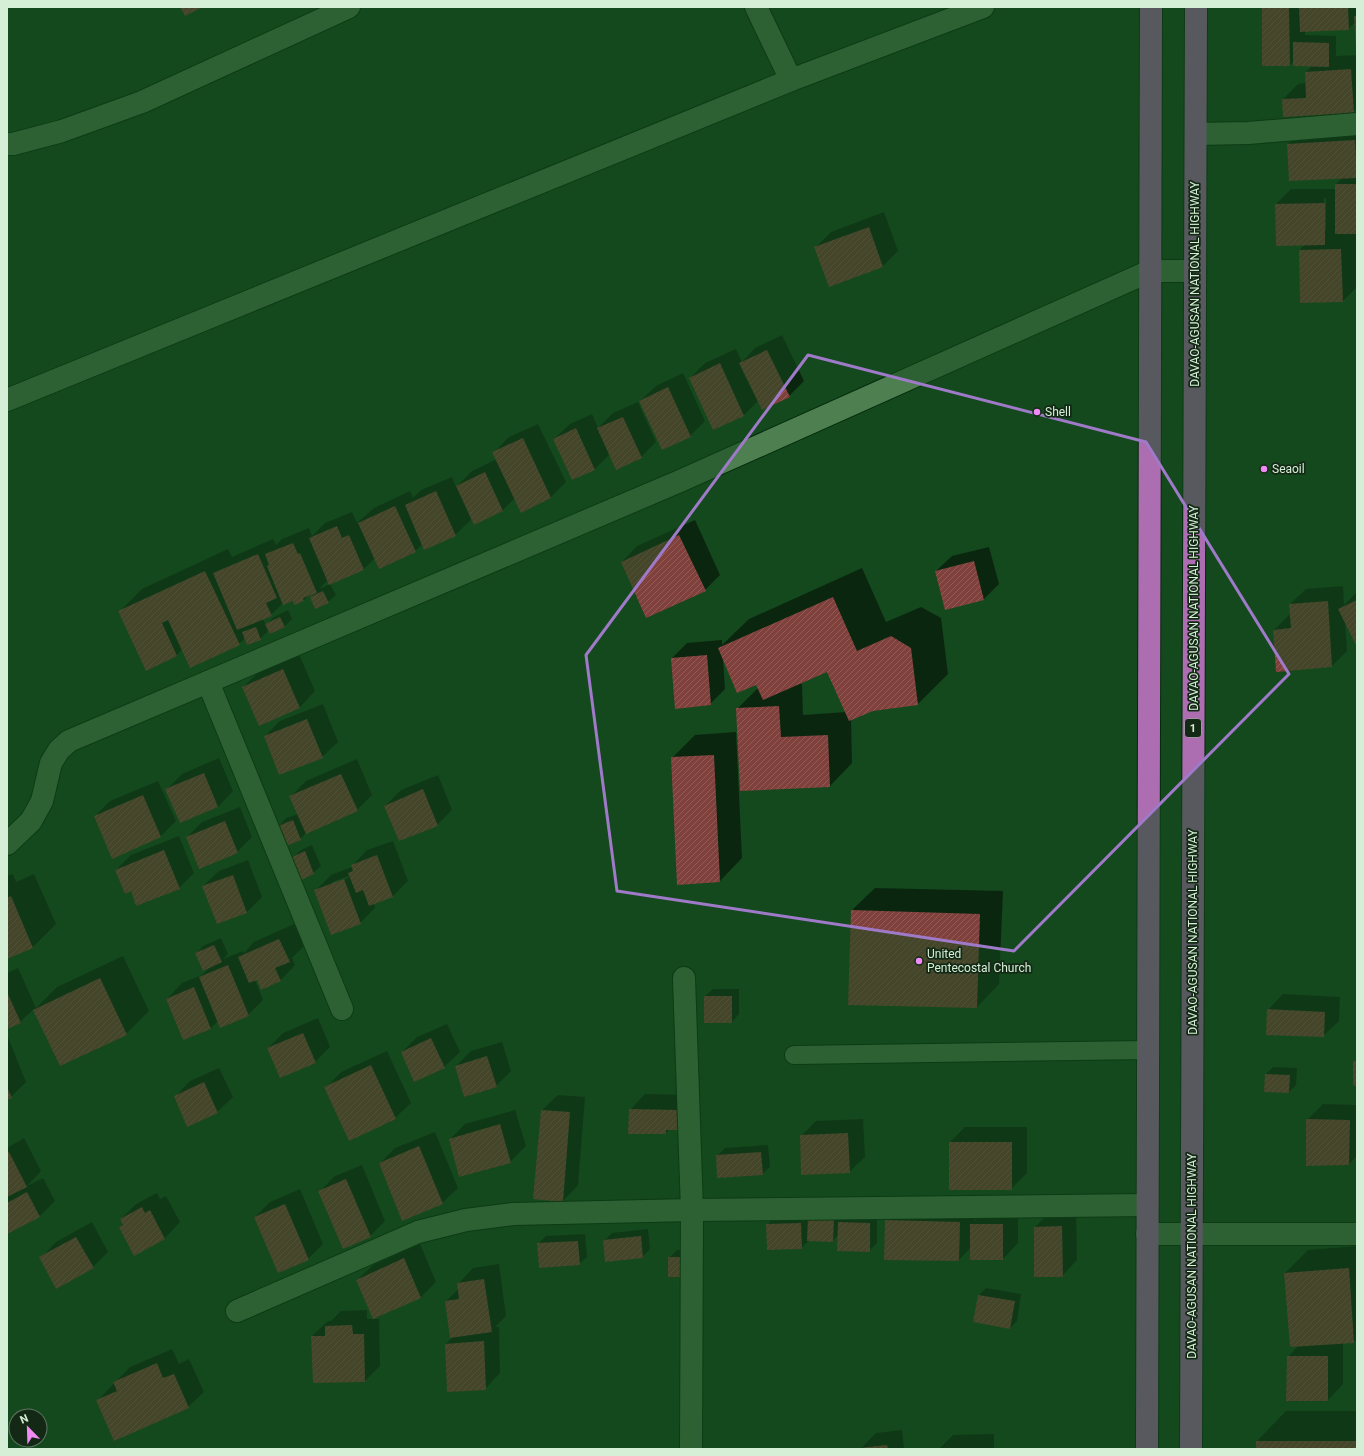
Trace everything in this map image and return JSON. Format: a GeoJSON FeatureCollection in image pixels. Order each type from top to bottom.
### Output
{"type":"FeatureCollection","features":[{"type":"Feature","properties":{"kind":"highway"},"geometry":{"type":"LineString","coordinates":[[1147,1449],[1151,7]]}},
{"type":"Feature","properties":{"kind":"highway","name":"DAVAO-AGUSAN NATIONAL HIGHWAY"},"geometry":{"type":"LineString","coordinates":[[1191,1449],[1196,7]]}},
{"type":"Feature","properties":{"kind":"street"},"geometry":{"type":"LineString","coordinates":[[7,144],[13,144],[62,131],[142,102],[349,7]]}},
{"type":"Feature","properties":{"kind":"street"},"geometry":{"type":"LineString","coordinates":[[756,7],[791,80]]}},
{"type":"Feature","properties":{"kind":"street"},"geometry":{"type":"LineString","coordinates":[[7,400],[791,80],[983,7]]}},
{"type":"Feature","properties":{"kind":"street"},"geometry":{"type":"LineString","coordinates":[[1196,134],[1248,133],[1357,124]]}},
{"type":"Feature","properties":{"kind":"street"},"geometry":{"type":"LineString","coordinates":[[7,844],[31,821],[42,801],[51,763],[59,750],[69,741],[680,481],[1150,271],[1195,271]]}},
{"type":"Feature","properties":{"kind":"street"},"geometry":{"type":"LineString","coordinates":[[208,682],[342,1009]]}},
{"type":"Feature","properties":{"kind":"street"},"geometry":{"type":"LineString","coordinates":[[684,978],[692,1210],[691,1449]]}},
{"type":"Feature","properties":{"kind":"street"},"geometry":{"type":"LineString","coordinates":[[237,1311],[418,1232],[466,1220],[513,1214],[692,1210],[1147,1205]]}},
{"type":"Feature","properties":{"kind":"street"},"geometry":{"type":"LineString","coordinates":[[1147,1234],[1357,1234]]}},
{"type":"Feature","properties":{"kind":"lane"},"geometry":{"type":"LineString","coordinates":[[794,1055],[1148,1050]]}},
{"type":"Feature","properties":{"kind":"highlighted area"},"geometry":{"type":"Polygon","coordinates":[[[808,355],[1146,442],[1289,674],[1014,951],[617,891],[586,655],[808,355]]]}},
{"type":"Feature","properties":{"kind":"building"},"geometry":{"type":"Polygon","coordinates":[[[180,7],[203,7],[185,16],[180,7]]]}},
{"type":"Feature","properties":{"kind":"building"},"geometry":{"type":"Polygon","coordinates":[[[1262,7],[1289,7],[1290,66],[1262,66],[1262,7]]]}},
{"type":"Feature","properties":{"kind":"building"},"geometry":{"type":"Polygon","coordinates":[[[1299,7],[1348,7],[1349,30],[1300,32],[1299,7]]]}},
{"type":"Feature","properties":{"kind":"building"},"geometry":{"type":"Polygon","coordinates":[[[1354,16],[1357,16],[1357,51],[1356,51],[1354,16]]]}},
{"type":"Feature","properties":{"kind":"building"},"geometry":{"type":"Polygon","coordinates":[[[1293,42],[1329,43],[1329,67],[1293,66],[1293,42]]]}},
{"type":"Feature","properties":{"kind":"building"},"geometry":{"type":"Polygon","coordinates":[[[1351,69],[1354,113],[1283,117],[1282,99],[1306,98],[1305,72],[1351,69]]]}},
{"type":"Feature","properties":{"kind":"building"},"geometry":{"type":"Polygon","coordinates":[[[1355,140],[1357,178],[1289,181],[1287,144],[1355,140]]]}},
{"type":"Feature","properties":{"kind":"building"},"geometry":{"type":"Polygon","coordinates":[[[1335,184],[1357,184],[1357,234],[1335,234],[1335,184]]]}},
{"type":"Feature","properties":{"kind":"building"},"geometry":{"type":"Polygon","coordinates":[[[1325,203],[1325,245],[1276,246],[1275,204],[1325,203]]]}},
{"type":"Feature","properties":{"kind":"building"},"geometry":{"type":"Polygon","coordinates":[[[869,227],[883,267],[829,287],[814,247],[869,227]]]}},
{"type":"Feature","properties":{"kind":"building"},"geometry":{"type":"Polygon","coordinates":[[[1341,249],[1343,302],[1300,303],[1299,250],[1341,249]]]}},
{"type":"Feature","properties":{"kind":"building"},"geometry":{"type":"Polygon","coordinates":[[[767,350],[790,397],[762,410],[739,363],[767,350]]]}},
{"type":"Feature","properties":{"kind":"building"},"geometry":{"type":"Polygon","coordinates":[[[720,363],[744,416],[713,430],[689,378],[720,363]]]}},
{"type":"Feature","properties":{"kind":"building"},"geometry":{"type":"Polygon","coordinates":[[[668,387],[691,437],[662,450],[639,401],[668,387]]]}},
{"type":"Feature","properties":{"kind":"building"},"geometry":{"type":"Polygon","coordinates":[[[623,417],[642,458],[616,470],[597,428],[623,417]]]}},
{"type":"Feature","properties":{"kind":"building"},"geometry":{"type":"Polygon","coordinates":[[[576,428],[595,470],[572,480],[553,439],[576,428]]]}},
{"type":"Feature","properties":{"kind":"building"},"geometry":{"type":"Polygon","coordinates":[[[523,438],[551,498],[521,513],[492,452],[523,438]]]}},
{"type":"Feature","properties":{"kind":"building"},"geometry":{"type":"Polygon","coordinates":[[[485,472],[503,511],[474,525],[456,486],[485,472]]]}},
{"type":"Feature","properties":{"kind":"building"},"geometry":{"type":"Polygon","coordinates":[[[436,491],[456,536],[424,550],[405,505],[436,491]]]}},
{"type":"Feature","properties":{"kind":"building"},"geometry":{"type":"Polygon","coordinates":[[[395,506],[416,552],[379,569],[358,523],[395,506]]]}},
{"type":"Feature","properties":{"kind":"building"},"geometry":{"type":"Polygon","coordinates":[[[337,526],[342,538],[349,535],[364,570],[329,585],[309,538],[337,526]]]}},
{"type":"Feature","properties":{"kind":"building"},"geometry":{"type":"Polygon","coordinates":[[[679,535],[706,591],[646,618],[621,562],[679,535]]]}},
{"type":"Feature","properties":{"kind":"building"},"geometry":{"type":"Polygon","coordinates":[[[293,543],[298,554],[300,553],[317,593],[303,598],[304,601],[294,605],[293,601],[283,605],[267,566],[269,565],[265,554],[293,543]]]}},
{"type":"Feature","properties":{"kind":"building"},"geometry":{"type":"Polygon","coordinates":[[[258,554],[277,598],[266,603],[272,616],[237,630],[213,573],[258,554]]]}},
{"type":"Feature","properties":{"kind":"building"},"geometry":{"type":"Polygon","coordinates":[[[974,561],[984,600],[945,610],[935,571],[974,561]]]}},
{"type":"Feature","properties":{"kind":"building"},"geometry":{"type":"Polygon","coordinates":[[[205,571],[240,645],[190,668],[168,620],[162,623],[177,656],[146,671],[118,611],[205,571]]]}},
{"type":"Feature","properties":{"kind":"building"},"geometry":{"type":"Polygon","coordinates":[[[323,591],[329,603],[315,609],[310,597],[323,591]]]}},
{"type":"Feature","properties":{"kind":"building"},"geometry":{"type":"Polygon","coordinates":[[[833,597],[857,651],[891,636],[911,648],[918,705],[873,711],[849,721],[827,672],[763,700],[756,685],[737,693],[718,648],[833,597]]]}},
{"type":"Feature","properties":{"kind":"building"},"geometry":{"type":"Polygon","coordinates":[[[1357,600],[1357,647],[1338,609],[1357,600]]]}},
{"type":"Feature","properties":{"kind":"building"},"geometry":{"type":"Polygon","coordinates":[[[1328,601],[1332,667],[1276,672],[1273,630],[1291,628],[1289,604],[1328,601]]]}},
{"type":"Feature","properties":{"kind":"building"},"geometry":{"type":"Polygon","coordinates":[[[280,617],[285,627],[270,634],[265,624],[280,617]]]}},
{"type":"Feature","properties":{"kind":"building"},"geometry":{"type":"Polygon","coordinates":[[[256,627],[261,640],[247,645],[242,632],[256,627]]]}},
{"type":"Feature","properties":{"kind":"building"},"geometry":{"type":"Polygon","coordinates":[[[707,655],[711,705],[675,709],[671,658],[707,655]]]}},
{"type":"Feature","properties":{"kind":"building"},"geometry":{"type":"Polygon","coordinates":[[[283,669],[300,708],[259,726],[242,687],[283,669]]]}},
{"type":"Feature","properties":{"kind":"building"},"geometry":{"type":"Polygon","coordinates":[[[779,706],[781,737],[828,735],[830,787],[740,791],[736,708],[779,706]]]}},
{"type":"Feature","properties":{"kind":"building"},"geometry":{"type":"Polygon","coordinates":[[[307,719],[323,758],[279,775],[264,736],[307,719]]]}},
{"type":"Feature","properties":{"kind":"building"},"geometry":{"type":"Polygon","coordinates":[[[714,755],[720,882],[677,885],[671,757],[714,755]]]}},
{"type":"Feature","properties":{"kind":"building"},"geometry":{"type":"Polygon","coordinates":[[[204,773],[218,807],[180,823],[165,789],[204,773]]]}},
{"type":"Feature","properties":{"kind":"building"},"geometry":{"type":"Polygon","coordinates":[[[341,774],[358,811],[306,834],[289,796],[341,774]]]}},
{"type":"Feature","properties":{"kind":"building"},"geometry":{"type":"Polygon","coordinates":[[[423,789],[438,826],[399,841],[384,806],[423,789]]]}},
{"type":"Feature","properties":{"kind":"building"},"geometry":{"type":"Polygon","coordinates":[[[143,795],[161,837],[112,859],[94,816],[143,795]]]}},
{"type":"Feature","properties":{"kind":"building"},"geometry":{"type":"Polygon","coordinates":[[[293,820],[301,840],[286,846],[278,826],[293,820]]]}},
{"type":"Feature","properties":{"kind":"building"},"geometry":{"type":"Polygon","coordinates":[[[225,821],[238,853],[199,869],[186,837],[225,821]]]}},
{"type":"Feature","properties":{"kind":"building"},"geometry":{"type":"Polygon","coordinates":[[[164,850],[180,889],[136,906],[131,891],[125,894],[115,870],[164,850]]]}},
{"type":"Feature","properties":{"kind":"building"},"geometry":{"type":"Polygon","coordinates":[[[305,851],[314,874],[301,880],[292,857],[305,851]]]}},
{"type":"Feature","properties":{"kind":"building"},"geometry":{"type":"Polygon","coordinates":[[[377,855],[393,897],[369,906],[363,890],[356,893],[348,873],[353,871],[351,865],[377,855]]]}},
{"type":"Feature","properties":{"kind":"building"},"geometry":{"type":"Polygon","coordinates":[[[233,875],[247,913],[217,924],[202,886],[233,875]]]}},
{"type":"Feature","properties":{"kind":"building"},"geometry":{"type":"Polygon","coordinates":[[[344,879],[361,924],[331,935],[314,890],[344,879]]]}},
{"type":"Feature","properties":{"kind":"building"},"geometry":{"type":"Polygon","coordinates":[[[11,896],[33,948],[7,959],[7,898],[11,896]]]}},
{"type":"Feature","properties":{"kind":"building"},"geometry":{"type":"Polygon","coordinates":[[[851,910],[980,914],[977,1008],[848,1005],[851,910]]]}},
{"type":"Feature","properties":{"kind":"building"},"geometry":{"type":"Polygon","coordinates":[[[279,939],[290,962],[275,968],[281,981],[261,990],[257,980],[249,983],[238,957],[279,939]]]}},
{"type":"Feature","properties":{"kind":"building"},"geometry":{"type":"Polygon","coordinates":[[[214,945],[222,962],[203,971],[195,953],[214,945]]]}},
{"type":"Feature","properties":{"kind":"building"},"geometry":{"type":"Polygon","coordinates":[[[228,965],[249,1016],[220,1028],[199,977],[228,965]]]}},
{"type":"Feature","properties":{"kind":"building"},"geometry":{"type":"Polygon","coordinates":[[[100,978],[127,1035],[60,1066],[33,1010],[100,978]]]}},
{"type":"Feature","properties":{"kind":"building"},"geometry":{"type":"Polygon","coordinates":[[[194,987],[211,1029],[183,1040],[166,999],[194,987]]]}},
{"type":"Feature","properties":{"kind":"building"},"geometry":{"type":"Polygon","coordinates":[[[7,992],[21,1023],[7,1029],[7,992]]]}},
{"type":"Feature","properties":{"kind":"building"},"geometry":{"type":"Polygon","coordinates":[[[704,996],[732,996],[732,1023],[704,1023],[704,996]]]}},
{"type":"Feature","properties":{"kind":"building"},"geometry":{"type":"Polygon","coordinates":[[[1267,1009],[1325,1012],[1324,1037],[1266,1035],[1267,1009]]]}},
{"type":"Feature","properties":{"kind":"building"},"geometry":{"type":"Polygon","coordinates":[[[303,1033],[316,1063],[280,1078],[267,1048],[303,1033]]]}},
{"type":"Feature","properties":{"kind":"building"},"geometry":{"type":"Polygon","coordinates":[[[431,1038],[445,1068],[414,1082],[401,1052],[431,1038]]]}},
{"type":"Feature","properties":{"kind":"building"},"geometry":{"type":"Polygon","coordinates":[[[487,1056],[497,1087],[464,1097],[455,1066],[487,1056]]]}},
{"type":"Feature","properties":{"kind":"building"},"geometry":{"type":"Polygon","coordinates":[[[1353,1061],[1357,1061],[1357,1086],[1353,1086],[1353,1061]]]}},
{"type":"Feature","properties":{"kind":"building"},"geometry":{"type":"Polygon","coordinates":[[[371,1065],[396,1119],[349,1141],[324,1087],[371,1065]]]}},
{"type":"Feature","properties":{"kind":"building"},"geometry":{"type":"Polygon","coordinates":[[[1265,1074],[1290,1075],[1289,1093],[1264,1092],[1265,1074]]]}},
{"type":"Feature","properties":{"kind":"building"},"geometry":{"type":"Polygon","coordinates":[[[204,1082],[218,1113],[187,1127],[174,1096],[204,1082]]]}},
{"type":"Feature","properties":{"kind":"building"},"geometry":{"type":"Polygon","coordinates":[[[7,1087],[12,1098],[7,1100],[7,1087]]]}},
{"type":"Feature","properties":{"kind":"building"},"geometry":{"type":"Polygon","coordinates":[[[629,1109],[678,1110],[678,1130],[666,1130],[666,1134],[628,1134],[629,1109]]]}},
{"type":"Feature","properties":{"kind":"building"},"geometry":{"type":"Polygon","coordinates":[[[541,1110],[570,1112],[563,1202],[533,1199],[541,1110]]]}},
{"type":"Feature","properties":{"kind":"building"},"geometry":{"type":"Polygon","coordinates":[[[1306,1119],[1350,1120],[1349,1165],[1306,1166],[1306,1119]]]}},
{"type":"Feature","properties":{"kind":"building"},"geometry":{"type":"Polygon","coordinates":[[[500,1124],[511,1163],[459,1177],[449,1139],[500,1124]]]}},
{"type":"Feature","properties":{"kind":"building"},"geometry":{"type":"Polygon","coordinates":[[[848,1133],[850,1173],[801,1175],[800,1135],[848,1133]]]}},
{"type":"Feature","properties":{"kind":"building"},"geometry":{"type":"Polygon","coordinates":[[[949,1142],[1012,1142],[1012,1190],[949,1190],[949,1142]]]}},
{"type":"Feature","properties":{"kind":"building"},"geometry":{"type":"Polygon","coordinates":[[[419,1146],[443,1204],[402,1221],[379,1163],[419,1146]]]}},
{"type":"Feature","properties":{"kind":"building"},"geometry":{"type":"Polygon","coordinates":[[[9,1152],[27,1187],[7,1197],[7,1153],[9,1152]]]}},
{"type":"Feature","properties":{"kind":"building"},"geometry":{"type":"Polygon","coordinates":[[[761,1152],[763,1175],[717,1178],[716,1155],[761,1152]]]}},
{"type":"Feature","properties":{"kind":"building"},"geometry":{"type":"Polygon","coordinates":[[[346,1179],[371,1237],[343,1249],[318,1191],[346,1179]]]}},
{"type":"Feature","properties":{"kind":"building"},"geometry":{"type":"Polygon","coordinates":[[[27,1192],[40,1217],[7,1234],[7,1203],[27,1192]]]}},
{"type":"Feature","properties":{"kind":"building"},"geometry":{"type":"Polygon","coordinates":[[[285,1204],[309,1260],[278,1273],[254,1217],[285,1204]]]}},
{"type":"Feature","properties":{"kind":"building"},"geometry":{"type":"Polygon","coordinates":[[[142,1207],[145,1213],[150,1210],[165,1239],[134,1256],[119,1227],[123,1225],[120,1219],[142,1207]]]}},
{"type":"Feature","properties":{"kind":"building"},"geometry":{"type":"Polygon","coordinates":[[[808,1218],[834,1219],[833,1242],[807,1241],[808,1218]]]}},
{"type":"Feature","properties":{"kind":"building"},"geometry":{"type":"Polygon","coordinates":[[[885,1220],[960,1222],[959,1261],[884,1260],[885,1220]]]}},
{"type":"Feature","properties":{"kind":"building"},"geometry":{"type":"Polygon","coordinates":[[[838,1222],[870,1223],[870,1252],[837,1251],[838,1222]]]}},
{"type":"Feature","properties":{"kind":"building"},"geometry":{"type":"Polygon","coordinates":[[[801,1223],[802,1249],[767,1250],[766,1224],[801,1223]]]}},
{"type":"Feature","properties":{"kind":"building"},"geometry":{"type":"Polygon","coordinates":[[[970,1224],[1003,1224],[1003,1260],[970,1260],[970,1224]]]}},
{"type":"Feature","properties":{"kind":"building"},"geometry":{"type":"Polygon","coordinates":[[[1062,1226],[1063,1277],[1034,1277],[1034,1227],[1062,1226]]]}},
{"type":"Feature","properties":{"kind":"building"},"geometry":{"type":"Polygon","coordinates":[[[641,1236],[643,1258],[605,1262],[603,1240],[641,1236]]]}},
{"type":"Feature","properties":{"kind":"building"},"geometry":{"type":"Polygon","coordinates":[[[76,1237],[94,1268],[56,1289],[39,1257],[76,1237]]]}},
{"type":"Feature","properties":{"kind":"building"},"geometry":{"type":"Polygon","coordinates":[[[578,1241],[580,1265],[539,1268],[537,1243],[578,1241]]]}},
{"type":"Feature","properties":{"kind":"building"},"geometry":{"type":"Polygon","coordinates":[[[668,1257],[681,1257],[681,1277],[668,1277],[668,1257]]]}},
{"type":"Feature","properties":{"kind":"building"},"geometry":{"type":"Polygon","coordinates":[[[404,1258],[421,1298],[373,1319],[356,1280],[404,1258]]]}},
{"type":"Feature","properties":{"kind":"building"},"geometry":{"type":"Polygon","coordinates":[[[1349,1268],[1354,1343],[1290,1347],[1284,1273],[1349,1268]]]}},
{"type":"Feature","properties":{"kind":"building"},"geometry":{"type":"Polygon","coordinates":[[[484,1279],[492,1332],[450,1338],[445,1301],[459,1299],[457,1283],[484,1279]]]}},
{"type":"Feature","properties":{"kind":"building"},"geometry":{"type":"Polygon","coordinates":[[[978,1295],[1015,1301],[1010,1329],[973,1322],[978,1295]]]}},
{"type":"Feature","properties":{"kind":"building"},"geometry":{"type":"Polygon","coordinates":[[[352,1325],[353,1334],[364,1334],[365,1382],[313,1383],[311,1336],[325,1336],[325,1326],[352,1325]]]}},
{"type":"Feature","properties":{"kind":"building"},"geometry":{"type":"Polygon","coordinates":[[[484,1341],[486,1390],[447,1392],[445,1344],[484,1341]]]}},
{"type":"Feature","properties":{"kind":"building"},"geometry":{"type":"Polygon","coordinates":[[[1287,1356],[1328,1356],[1328,1401],[1286,1401],[1287,1356]]]}},
{"type":"Feature","properties":{"kind":"building"},"geometry":{"type":"Polygon","coordinates":[[[157,1363],[163,1378],[174,1374],[189,1408],[114,1441],[96,1400],[117,1391],[113,1382],[157,1363]]]}},
{"type":"Feature","properties":{"kind":"building"},"geometry":{"type":"Polygon","coordinates":[[[1256,1441],[1357,1441],[1357,1449],[1256,1449],[1256,1441]]]}},
{"type":"Feature","properties":{"kind":"building"},"geometry":{"type":"Polygon","coordinates":[[[887,1445],[888,1449],[860,1449],[860,1448],[887,1445]]]}},
{"type":"Feature","properties":{"kind":"place","name":"Shell"},"geometry":{"type":"Point","coordinates":[1037,412]}},
{"type":"Feature","properties":{"kind":"place","name":"Seaoil"},"geometry":{"type":"Point","coordinates":[1264,469]}},
{"type":"Feature","properties":{"kind":"place","name":"United Pentecostal Church"},"geometry":{"type":"Point","coordinates":[919,961]}}]}
